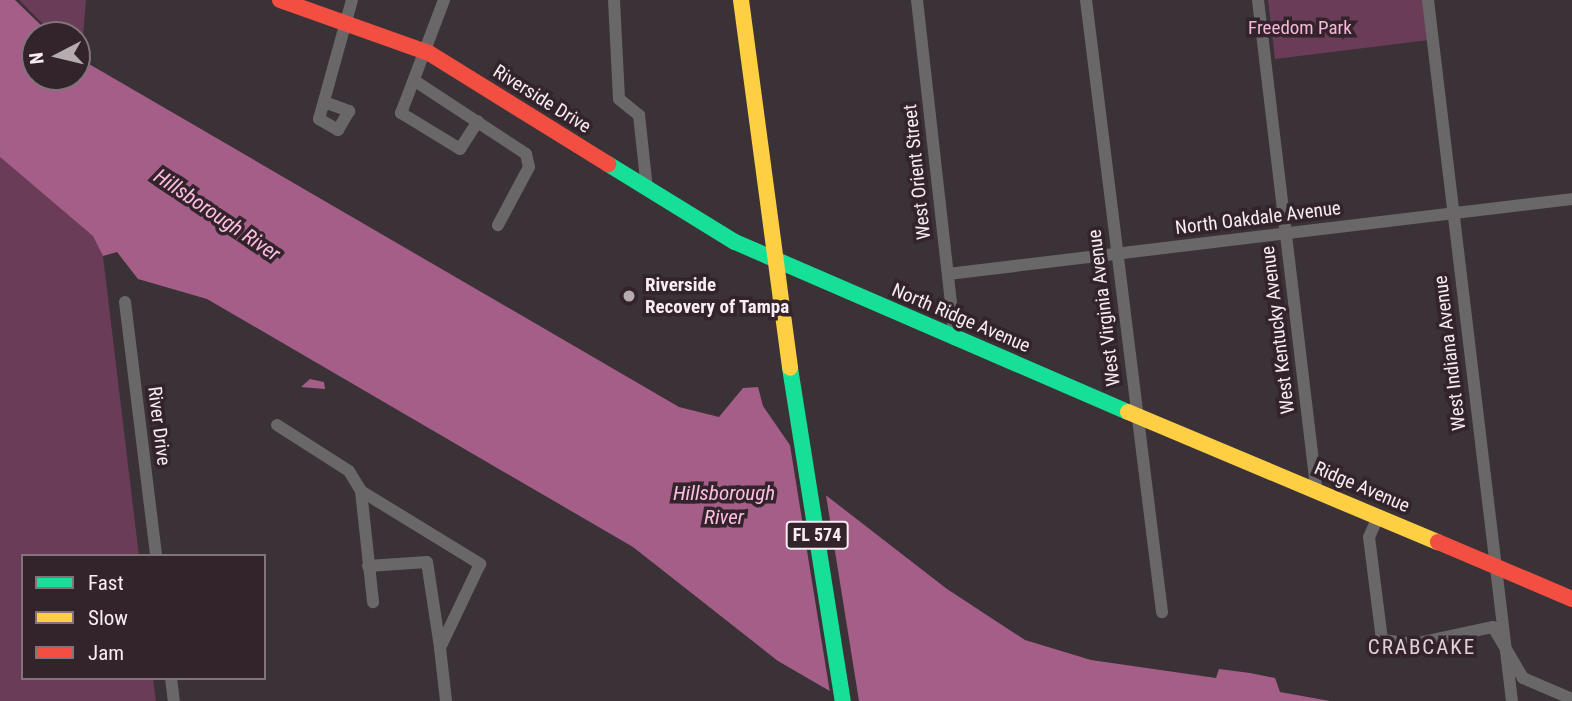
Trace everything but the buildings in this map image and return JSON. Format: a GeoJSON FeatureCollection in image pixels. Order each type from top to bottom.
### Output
{"type":"FeatureCollection","features":[{"type":"Feature","properties":{"kind":"street","name":"Riverside Drive"},"geometry":{"type":"LineString","coordinates":[[280,0],[346,26],[429,53],[647,189],[772,258]]}},
{"type":"Feature","properties":{"kind":"street"},"geometry":{"type":"LineString","coordinates":[[324,102],[352,0]]}},
{"type":"Feature","properties":{"kind":"street"},"geometry":{"type":"LineString","coordinates":[[444,0],[429,53],[401,113],[460,149],[478,121]]}},
{"type":"Feature","properties":{"kind":"street"},"geometry":{"type":"LineString","coordinates":[[614,0],[619,99],[639,115],[647,189]]}},
{"type":"Feature","properties":{"kind":"street","name":"FL 574"},"geometry":{"type":"LineString","coordinates":[[741,0],[772,258],[844,701]]}},
{"type":"Feature","properties":{"kind":"street","name":"West Orient Street"},"geometry":{"type":"LineString","coordinates":[[917,0],[956,340]]}},
{"type":"Feature","properties":{"kind":"street","name":"West Virginia Avenue"},"geometry":{"type":"LineString","coordinates":[[1086,0],[1162,612]]}},
{"type":"Feature","properties":{"kind":"street","name":"West Kentucky Avenue"},"geometry":{"type":"LineString","coordinates":[[1258,0],[1317,489]]}},
{"type":"Feature","properties":{"kind":"street","name":"West Indiana Avenue"},"geometry":{"type":"LineString","coordinates":[[1428,0],[1512,701]]}},
{"type":"Feature","properties":{"kind":"street"},"geometry":{"type":"LineString","coordinates":[[415,80],[526,154],[529,167],[498,225]]}},
{"type":"Feature","properties":{"kind":"street","name":"North Oakdale Avenue"},"geometry":{"type":"LineString","coordinates":[[948,274],[1572,199]]}},
{"type":"Feature","properties":{"kind":"street","name":"North Ridge Avenue"},"geometry":{"type":"LineString","coordinates":[[772,258],[956,340],[1136,413]]}},
{"type":"Feature","properties":{"kind":"street","name":"River Drive"},"geometry":{"type":"LineString","coordinates":[[125,302],[156,554]]}},
{"type":"Feature","properties":{"kind":"street","name":"Ridge Avenue"},"geometry":{"type":"LineString","coordinates":[[1136,413],[1572,599]]}},
{"type":"Feature","properties":{"kind":"street"},"geometry":{"type":"LineString","coordinates":[[277,425],[349,471],[361,491],[373,603]]}},
{"type":"Feature","properties":{"kind":"street"},"geometry":{"type":"LineString","coordinates":[[361,491],[480,564],[440,648]]}},
{"type":"Feature","properties":{"kind":"street"},"geometry":{"type":"LineString","coordinates":[[1378,517],[1369,537],[1376,634],[1413,644],[1493,627],[1523,678],[1572,699]]}},
{"type":"Feature","properties":{"kind":"street"},"geometry":{"type":"LineString","coordinates":[[368,566],[427,562],[446,701]]}},
{"type":"Feature","properties":{"kind":"street"},"geometry":{"type":"LineString","coordinates":[[171,680],[174,701]]}},
{"type":"Feature","properties":{"kind":"green space"},"geometry":{"type":"Polygon","coordinates":[[[19,0],[86,0],[84,21],[40,21],[19,0]]]}},
{"type":"Feature","properties":{"kind":"green space","name":"Freedom Park"},"geometry":{"type":"Polygon","coordinates":[[[1268,0],[1424,0],[1429,40],[1275,59],[1268,0]]]}},
{"type":"Feature","properties":{"kind":"green space"},"geometry":{"type":"Polygon","coordinates":[[[0,157],[94,236],[103,256],[139,554],[21,554],[21,680],[153,680],[156,701],[0,701],[0,157]]]}},
{"type":"Feature","properties":{"kind":"water","name":"Hillsborough River"},"geometry":{"type":"Polygon","coordinates":[[[0,0],[15,0],[37,21],[21,21],[21,91],[91,91],[91,65],[679,407],[719,417],[743,388],[758,387],[763,406],[823,493],[947,589],[1025,640],[1091,660],[1216,678],[1219,669],[1275,678],[1280,692],[1330,701],[847,701],[778,661],[633,547],[207,299],[138,279],[117,252],[103,256],[93,236],[0,157],[0,0]]]}},
{"type":"Feature","properties":{"kind":"water"},"geometry":{"type":"Polygon","coordinates":[[[310,379],[324,382],[325,389],[301,387],[310,379]]]}},
{"type":"Feature","properties":{"kind":"pier"},"geometry":{"type":"Polygon","coordinates":[[[789,439],[825,489],[859,701],[841,701],[830,693],[789,439]]]}},
{"type":"Feature","properties":{"kind":"traffic: fast"},"geometry":{"type":"LineString","coordinates":[[608,164],[735,242],[1128,412]]}},
{"type":"Feature","properties":{"kind":"traffic: fast"},"geometry":{"type":"LineString","coordinates":[[790,368],[843,701]]}},
{"type":"Feature","properties":{"kind":"traffic: slow"},"geometry":{"type":"LineString","coordinates":[[741,0],[790,368]]}},
{"type":"Feature","properties":{"kind":"traffic: slow"},"geometry":{"type":"LineString","coordinates":[[1128,412],[1438,542]]}},
{"type":"Feature","properties":{"kind":"traffic: jam"},"geometry":{"type":"LineString","coordinates":[[280,0],[429,53],[608,164]]}},
{"type":"Feature","properties":{"kind":"traffic: jam"},"geometry":{"type":"LineString","coordinates":[[1438,542],[1572,599]]}},
{"type":"Feature","properties":{"kind":"place","name":"Riverside Recovery of Tampa"},"geometry":{"type":"Point","coordinates":[629,296]}},
{"type":"Feature","properties":{"kind":"district","name":"CRABCAKE"},"geometry":{"type":"Point","coordinates":[1422,647]}}]}
